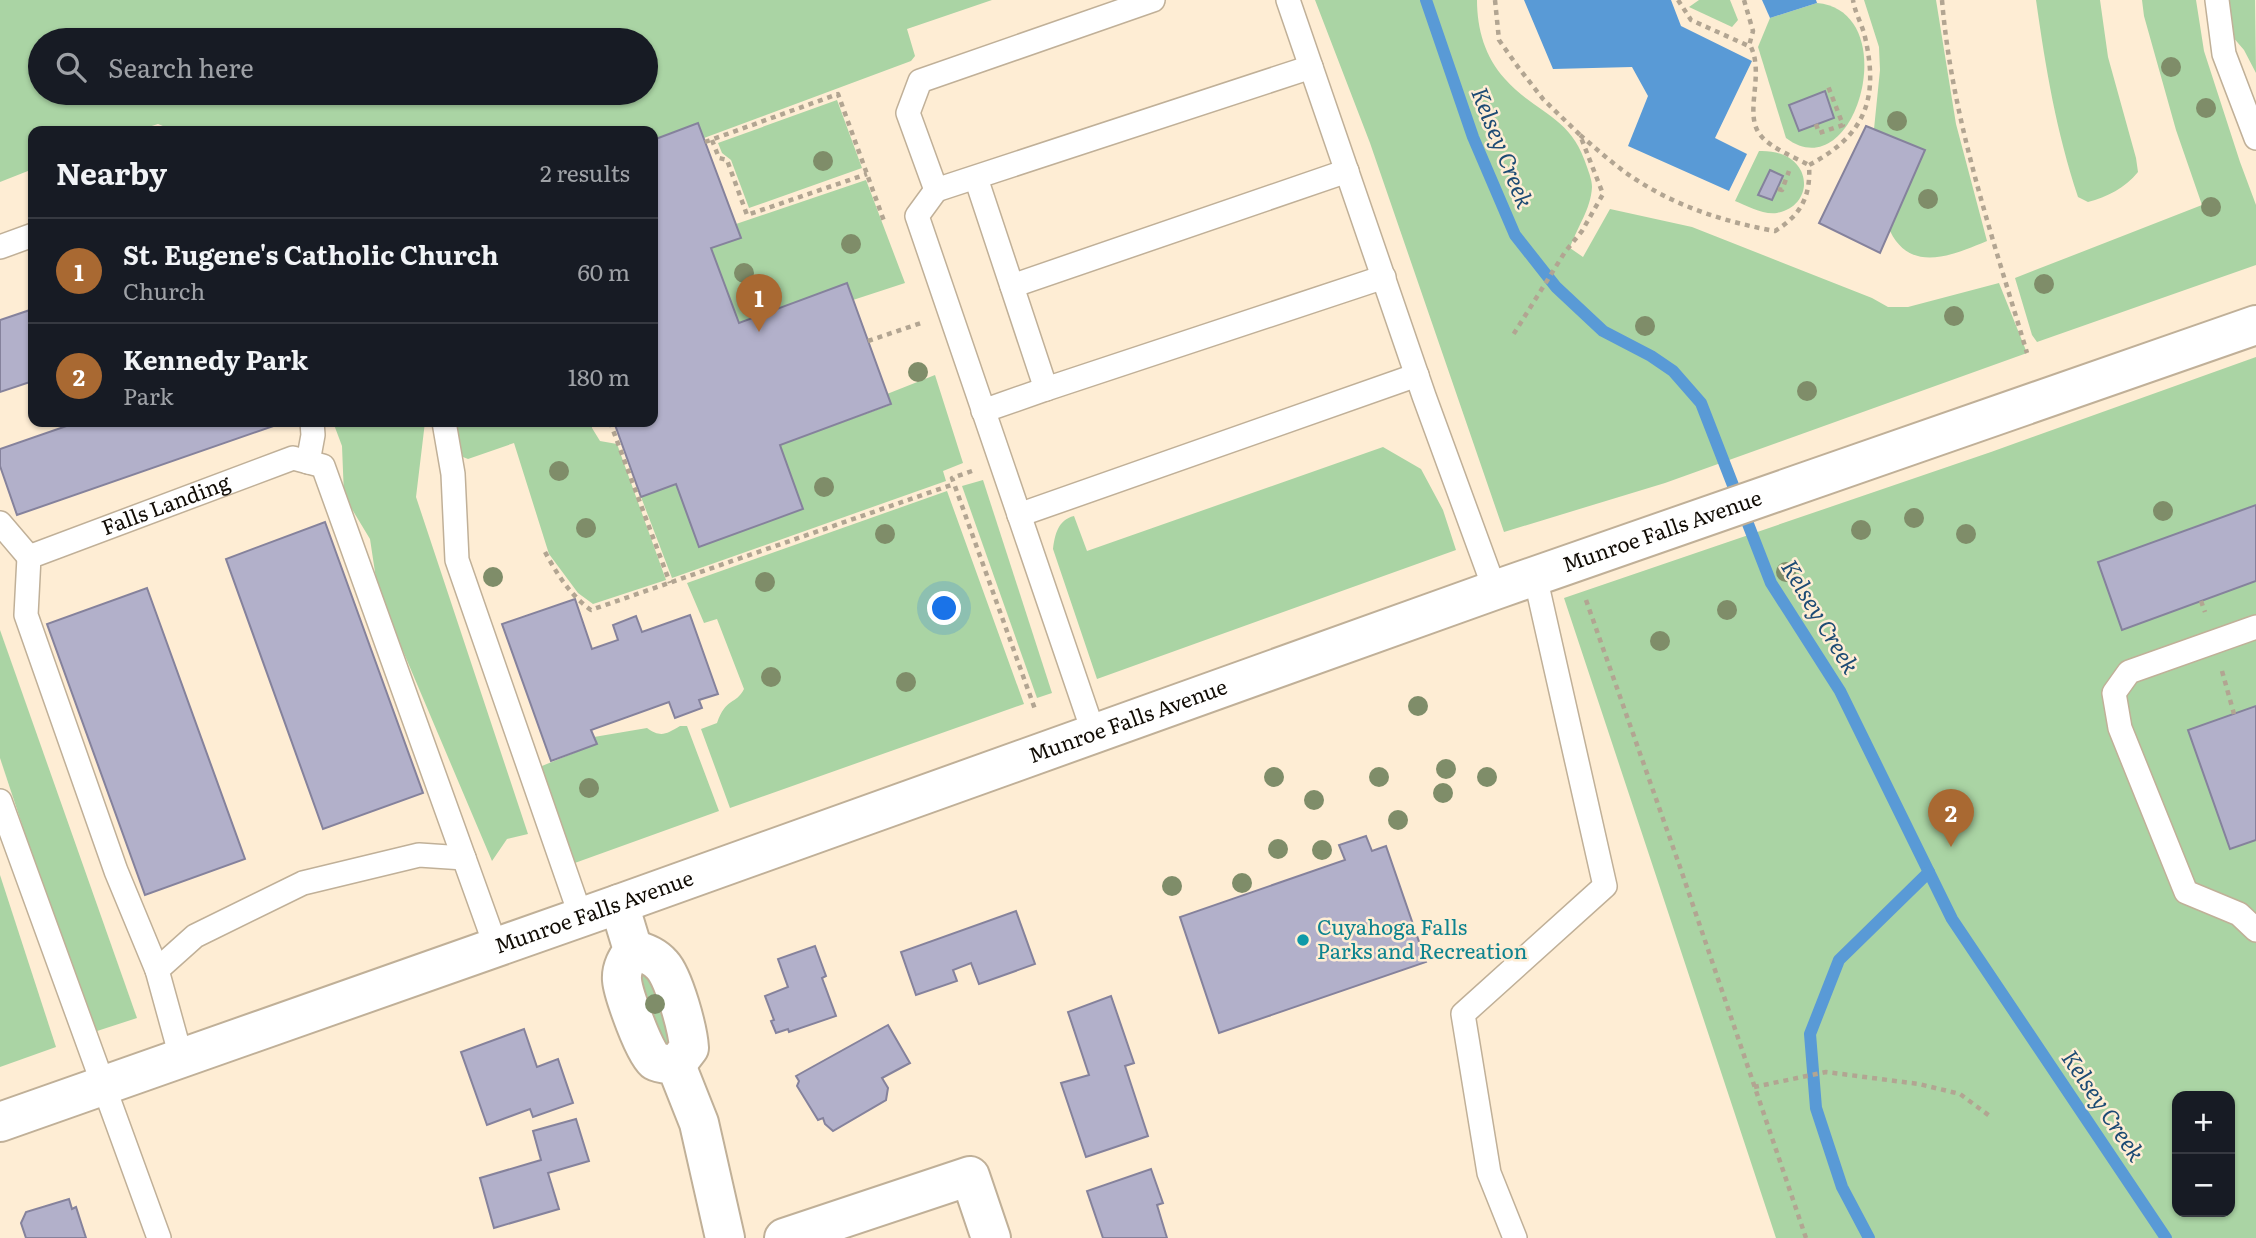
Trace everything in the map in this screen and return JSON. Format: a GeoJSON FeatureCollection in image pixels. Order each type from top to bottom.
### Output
{"type":"FeatureCollection","features":[{"type":"Feature","properties":{"kind":"street","name":"Munroe Falls Avenue"},"geometry":{"type":"LineString","coordinates":[[0,1122],[619,904],[1494,590],[2256,325]]}},
{"type":"Feature","properties":{"kind":"street"},"geometry":{"type":"LineString","coordinates":[[619,904],[633,950],[624,964],[622,980],[647,1053],[654,1060],[676,1065],[699,1124],[725,1238]]}},
{"type":"Feature","properties":{"kind":"street"},"geometry":{"type":"LineString","coordinates":[[784,1238],[970,1177],[991,1238]]}},
{"type":"Feature","properties":{"kind":"lane"},"geometry":{"type":"LineString","coordinates":[[936,190],[908,113],[920,81],[1153,0]]}},
{"type":"Feature","properties":{"kind":"lane"},"geometry":{"type":"LineString","coordinates":[[1289,0],[1417,375],[1494,590]]}},
{"type":"Feature","properties":{"kind":"lane"},"geometry":{"type":"LineString","coordinates":[[2217,0],[2224,54],[2256,138]]}},
{"type":"Feature","properties":{"kind":"lane"},"geometry":{"type":"LineString","coordinates":[[1094,733],[916,216],[936,190],[1311,67]]}},
{"type":"Feature","properties":{"kind":"lane"},"geometry":{"type":"LineString","coordinates":[[1012,286],[1347,172]]}},
{"type":"Feature","properties":{"kind":"lane"},"geometry":{"type":"LineString","coordinates":[[976,178],[1046,389]]}},
{"type":"Feature","properties":{"kind":"lane"},"geometry":{"type":"LineString","coordinates":[[0,247],[28,238]]}},
{"type":"Feature","properties":{"kind":"lane"},"geometry":{"type":"LineString","coordinates":[[984,411],[1384,277]]}},
{"type":"Feature","properties":{"kind":"lane"},"geometry":{"type":"LineString","coordinates":[[1019,514],[1417,375]]}},
{"type":"Feature","properties":{"kind":"lane"},"geometry":{"type":"LineString","coordinates":[[312,427],[308,463],[323,466],[496,947]]}},
{"type":"Feature","properties":{"kind":"lane"},"geometry":{"type":"LineString","coordinates":[[445,427],[453,474],[457,559],[581,917]]}},
{"type":"Feature","properties":{"kind":"lane","name":"Falls Landing"},"geometry":{"type":"LineString","coordinates":[[29,556],[293,458],[308,463]]}},
{"type":"Feature","properties":{"kind":"lane"},"geometry":{"type":"LineString","coordinates":[[0,523],[29,556],[26,615],[116,871],[157,970],[181,1057]]}},
{"type":"Feature","properties":{"kind":"lane"},"geometry":{"type":"LineString","coordinates":[[1515,1238],[1489,1172],[1463,1014],[1605,886],[1535,576]]}},
{"type":"Feature","properties":{"kind":"lane"},"geometry":{"type":"LineString","coordinates":[[2256,626],[2129,672],[2114,693],[2120,727],[2186,892],[2239,914],[2256,930]]}},
{"type":"Feature","properties":{"kind":"lane"},"geometry":{"type":"LineString","coordinates":[[0,801],[159,1238]]}},
{"type":"Feature","properties":{"kind":"lane"},"geometry":{"type":"LineString","coordinates":[[157,970],[195,936],[303,883],[419,855],[464,858]]}},
{"type":"Feature","properties":{"kind":"path"},"geometry":{"type":"LineString","coordinates":[[1495,0],[1499,40],[1544,99],[1580,135],[1634,178],[1674,202],[1737,224],[1775,231],[1793,220],[1802,204],[1810,183],[1809,165]]}},
{"type":"Feature","properties":{"kind":"path"},"geometry":{"type":"LineString","coordinates":[[1678,0],[1691,20],[1749,46],[1757,59],[1752,121],[1762,137],[1809,165]]}},
{"type":"Feature","properties":{"kind":"path"},"geometry":{"type":"LineString","coordinates":[[1744,0],[1753,31],[1749,46]]}},
{"type":"Feature","properties":{"kind":"path"},"geometry":{"type":"LineString","coordinates":[[1809,165],[1826,156],[1845,139],[1861,120],[1867,107],[1871,71],[1864,34],[1853,0]]}},
{"type":"Feature","properties":{"kind":"path"},"geometry":{"type":"LineString","coordinates":[[1942,0],[1944,26],[1964,131],[2027,353]]}},
{"type":"Feature","properties":{"kind":"path"},"geometry":{"type":"LineString","coordinates":[[1816,124],[1819,133],[1843,125],[1828,86]]}},
{"type":"Feature","properties":{"kind":"path"},"geometry":{"type":"LineString","coordinates":[[705,142],[838,94],[885,223]]}},
{"type":"Feature","properties":{"kind":"path"},"geometry":{"type":"LineString","coordinates":[[1513,335],[1565,252],[1582,231],[1603,194],[1580,135]]}},
{"type":"Feature","properties":{"kind":"path"},"geometry":{"type":"LineString","coordinates":[[712,139],[719,158],[727,160],[747,215],[867,174]]}},
{"type":"Feature","properties":{"kind":"path"},"geometry":{"type":"LineString","coordinates":[[1778,189],[1782,190],[1789,172]]}},
{"type":"Feature","properties":{"kind":"path"},"geometry":{"type":"LineString","coordinates":[[868,341],[921,322],[926,335]]}},
{"type":"Feature","properties":{"kind":"path"},"geometry":{"type":"LineString","coordinates":[[612,427],[670,583]]}},
{"type":"Feature","properties":{"kind":"path"},"geometry":{"type":"LineString","coordinates":[[975,470],[952,478],[1049,750]]}},
{"type":"Feature","properties":{"kind":"path"},"geometry":{"type":"LineString","coordinates":[[545,552],[580,603],[591,610],[954,484]]}},
{"type":"Feature","properties":{"kind":"path"},"geometry":{"type":"LineString","coordinates":[[1573,563],[1806,1238]]}},
{"type":"Feature","properties":{"kind":"path"},"geometry":{"type":"LineString","coordinates":[[1754,1087],[1826,1072],[1919,1084],[1960,1094],[1991,1117]]}},
{"type":"Feature","properties":{"kind":"green space"},"geometry":{"type":"Polygon","coordinates":[[[0,0],[992,0],[907,29],[915,56],[911,61],[704,138],[698,124],[658,138],[658,126],[28,126],[28,171],[0,182],[0,0]]]}},
{"type":"Feature","properties":{"kind":"green space"},"geometry":{"type":"Polygon","coordinates":[[[1315,0],[1477,0],[1487,52],[1498,70],[1517,91],[1562,126],[1580,150],[1592,187],[1586,210],[1570,248],[1583,257],[1610,209],[1692,227],[1872,298],[1888,307],[1908,307],[1999,283],[2027,353],[1665,483],[1504,532],[1370,143],[1315,0]]]}},
{"type":"Feature","properties":{"kind":"green space"},"geometry":{"type":"Polygon","coordinates":[[[1699,0],[1730,0],[1738,20],[1732,27],[1689,7],[1699,0]]]}},
{"type":"Feature","properties":{"kind":"green space"},"geometry":{"type":"Polygon","coordinates":[[[1864,0],[1936,0],[1956,124],[1987,241],[1947,255],[1921,257],[1909,253],[1890,231],[1925,150],[1874,129],[1880,70],[1879,47],[1864,0]]]}},
{"type":"Feature","properties":{"kind":"green space"},"geometry":{"type":"Polygon","coordinates":[[[2036,0],[2100,0],[2108,57],[2138,172],[2115,191],[2088,202],[2078,197],[2064,148],[2048,75],[2036,0]]]}},
{"type":"Feature","properties":{"kind":"green space"},"geometry":{"type":"Polygon","coordinates":[[[2142,0],[2196,0],[2204,51],[2256,205],[2256,265],[2037,342],[2032,335],[2015,278],[2202,205],[2176,130],[2144,16],[2142,0]]]}},
{"type":"Feature","properties":{"kind":"green space"},"geometry":{"type":"Polygon","coordinates":[[[2223,0],[2255,0],[2256,73],[2244,50],[2232,36],[2223,0]]]}},
{"type":"Feature","properties":{"kind":"green space"},"geometry":{"type":"Polygon","coordinates":[[[1817,3],[1844,13],[1859,35],[1864,63],[1861,93],[1850,121],[1833,140],[1811,148],[1786,138],[1758,47],[1770,18],[1817,3]]]}},
{"type":"Feature","properties":{"kind":"green space"},"geometry":{"type":"Polygon","coordinates":[[[837,100],[862,168],[749,208],[731,160],[722,153],[718,143],[837,100]]]}},
{"type":"Feature","properties":{"kind":"green space"},"geometry":{"type":"Polygon","coordinates":[[[1759,151],[1777,153],[1791,159],[1799,168],[1804,179],[1803,190],[1799,200],[1790,208],[1777,213],[1766,213],[1735,201],[1759,151]]]}},
{"type":"Feature","properties":{"kind":"green space"},"geometry":{"type":"Polygon","coordinates":[[[866,180],[905,283],[853,300],[846,284],[739,323],[711,248],[740,238],[736,224],[866,180]]]}},
{"type":"Feature","properties":{"kind":"green space"},"geometry":{"type":"Polygon","coordinates":[[[2256,357],[2256,1238],[1776,1238],[1564,598],[1991,452],[2256,357]]]}},
{"type":"Feature","properties":{"kind":"green space"},"geometry":{"type":"Polygon","coordinates":[[[935,375],[963,463],[943,471],[946,481],[672,578],[641,497],[676,484],[699,547],[803,509],[780,445],[890,405],[887,394],[935,375]]]}},
{"type":"Feature","properties":{"kind":"green space"},"geometry":{"type":"Polygon","coordinates":[[[335,427],[424,427],[416,497],[528,834],[507,839],[492,861],[378,592],[370,539],[344,496],[342,446],[335,427]]]}},
{"type":"Feature","properties":{"kind":"green space"},"geometry":{"type":"Polygon","coordinates":[[[454,427],[592,427],[600,441],[617,444],[666,580],[593,604],[578,593],[549,554],[514,443],[468,459],[463,457],[454,427]]]}},
{"type":"Feature","properties":{"kind":"green space"},"geometry":{"type":"Polygon","coordinates":[[[1383,447],[1421,469],[1443,510],[1456,550],[1097,679],[1053,549],[1056,533],[1064,521],[1074,516],[1087,551],[1383,447]]]}},
{"type":"Feature","properties":{"kind":"green space"},"geometry":{"type":"Polygon","coordinates":[[[983,480],[1052,693],[1037,698],[962,486],[983,480]]]}},
{"type":"Feature","properties":{"kind":"green space"},"geometry":{"type":"Polygon","coordinates":[[[947,491],[1024,704],[730,808],[701,729],[717,723],[727,705],[744,689],[717,619],[704,623],[687,583],[947,491]]]}},
{"type":"Feature","properties":{"kind":"green space"},"geometry":{"type":"Polygon","coordinates":[[[0,630],[137,1018],[91,1033],[0,758],[0,630]]]}},
{"type":"Feature","properties":{"kind":"green space"},"geometry":{"type":"Polygon","coordinates":[[[680,726],[687,726],[719,811],[572,864],[537,768],[596,744],[594,737],[647,728],[664,734],[680,726]]]}},
{"type":"Feature","properties":{"kind":"green space"},"geometry":{"type":"Polygon","coordinates":[[[0,875],[56,1047],[0,1067],[0,875]]]}},
{"type":"Feature","properties":{"kind":"green space"},"geometry":{"type":"Polygon","coordinates":[[[647,962],[671,1043],[662,1045],[635,965],[647,962]]]}},
{"type":"Feature","properties":{"kind":"water"},"geometry":{"type":"Polygon","coordinates":[[[1524,0],[1671,0],[1681,26],[1752,61],[1715,138],[1747,154],[1729,191],[1628,146],[1648,96],[1632,67],[1553,69],[1524,0]]]}},
{"type":"Feature","properties":{"kind":"water"},"geometry":{"type":"Polygon","coordinates":[[[1762,0],[1816,0],[1817,3],[1770,18],[1762,0]]]}},
{"type":"Feature","properties":{"kind":"building"},"geometry":{"type":"Polygon","coordinates":[[[1825,91],[1834,118],[1799,131],[1789,105],[1825,91]]]}},
{"type":"Feature","properties":{"kind":"building"},"geometry":{"type":"Polygon","coordinates":[[[698,123],[741,238],[711,248],[739,323],[847,283],[891,404],[780,445],[803,509],[699,547],[676,484],[641,497],[616,427],[658,427],[658,138],[698,123]]]}},
{"type":"Feature","properties":{"kind":"building"},"geometry":{"type":"Polygon","coordinates":[[[1866,126],[1925,150],[1880,253],[1819,223],[1866,126]]]}},
{"type":"Feature","properties":{"kind":"building"},"geometry":{"type":"Polygon","coordinates":[[[1770,170],[1783,176],[1772,200],[1758,195],[1770,170]]]}},
{"type":"Feature","properties":{"kind":"building"},"geometry":{"type":"Polygon","coordinates":[[[28,311],[28,383],[0,392],[0,320],[28,311]]]}},
{"type":"Feature","properties":{"kind":"building"},"geometry":{"type":"Polygon","coordinates":[[[64,427],[271,427],[17,515],[0,466],[0,449],[64,427]]]}},
{"type":"Feature","properties":{"kind":"building"},"geometry":{"type":"Polygon","coordinates":[[[2256,505],[2256,581],[2122,630],[2098,562],[2256,505]]]}},
{"type":"Feature","properties":{"kind":"building"},"geometry":{"type":"Polygon","coordinates":[[[325,522],[423,793],[323,829],[226,559],[325,522]]]}},
{"type":"Feature","properties":{"kind":"building"},"geometry":{"type":"Polygon","coordinates":[[[147,588],[245,859],[145,895],[47,624],[147,588]]]}},
{"type":"Feature","properties":{"kind":"building"},"geometry":{"type":"Polygon","coordinates":[[[575,599],[592,649],[618,640],[613,625],[636,616],[642,632],[690,615],[718,694],[699,700],[702,708],[675,718],[669,702],[591,730],[597,744],[551,761],[502,624],[575,599]]]}},
{"type":"Feature","properties":{"kind":"building"},"geometry":{"type":"Polygon","coordinates":[[[2256,706],[2256,840],[2230,849],[2188,730],[2256,706]]]}},
{"type":"Feature","properties":{"kind":"building","name":"Cuyahoga Falls Parks and Recreation"},"geometry":{"type":"Polygon","coordinates":[[[1366,836],[1372,851],[1386,846],[1426,962],[1219,1033],[1180,917],[1345,860],[1339,845],[1366,836]]]}},
{"type":"Feature","properties":{"kind":"building"},"geometry":{"type":"Polygon","coordinates":[[[1016,911],[1035,964],[979,984],[971,963],[953,970],[957,981],[916,995],[901,952],[1016,911]]]}},
{"type":"Feature","properties":{"kind":"building"},"geometry":{"type":"Polygon","coordinates":[[[815,946],[826,976],[822,978],[836,1016],[789,1032],[788,1029],[776,1033],[765,996],[788,987],[778,959],[815,946]]]}},
{"type":"Feature","properties":{"kind":"building"},"geometry":{"type":"Polygon","coordinates":[[[1111,996],[1134,1063],[1125,1066],[1148,1136],[1086,1157],[1061,1083],[1089,1075],[1068,1012],[1111,996]]]}},
{"type":"Feature","properties":{"kind":"building"},"geometry":{"type":"Polygon","coordinates":[[[888,1025],[910,1063],[882,1078],[888,1088],[886,1100],[833,1131],[823,1118],[818,1120],[797,1086],[799,1081],[796,1076],[888,1025]]]}},
{"type":"Feature","properties":{"kind":"building"},"geometry":{"type":"Polygon","coordinates":[[[524,1029],[537,1067],[558,1059],[573,1103],[533,1117],[530,1109],[487,1125],[461,1052],[524,1029]]]}},
{"type":"Feature","properties":{"kind":"building"},"geometry":{"type":"Polygon","coordinates":[[[576,1119],[589,1161],[548,1173],[559,1209],[494,1228],[480,1178],[541,1160],[533,1131],[576,1119]]]}},
{"type":"Feature","properties":{"kind":"building"},"geometry":{"type":"Polygon","coordinates":[[[1151,1169],[1163,1203],[1157,1205],[1167,1238],[1103,1238],[1087,1191],[1151,1169]]]}},
{"type":"Feature","properties":{"kind":"building"},"geometry":{"type":"Polygon","coordinates":[[[69,1199],[72,1209],[76,1207],[86,1238],[26,1238],[21,1223],[26,1212],[69,1199]]]}},
{"type":"Feature","properties":{"kind":"waterway","name":"Kelsey Creek"},"geometry":{"type":"LineString","coordinates":[[1426,0],[1473,137],[1515,235],[1556,287],[1603,331],[1651,356],[1673,371],[1701,403],[1771,583],[1840,691],[1952,919],[2166,1238]]}},
{"type":"Feature","properties":{"kind":"waterway"},"geometry":{"type":"LineString","coordinates":[[1869,1238],[1842,1187],[1816,1108],[1810,1034],[1839,960],[1929,872]]}},
{"type":"Feature","properties":{"kind":"place","name":"St. Eugene's Catholic Church"},"geometry":{"type":"Point","coordinates":[759,332]}},
{"type":"Feature","properties":{"kind":"place","name":"Kennedy Park"},"geometry":{"type":"Point","coordinates":[1951,847]}},
{"type":"Feature","properties":{"kind":"place","name":"Cuyahoga Falls Parks and Recreation"},"geometry":{"type":"Point","coordinates":[1303,940]}}]}
